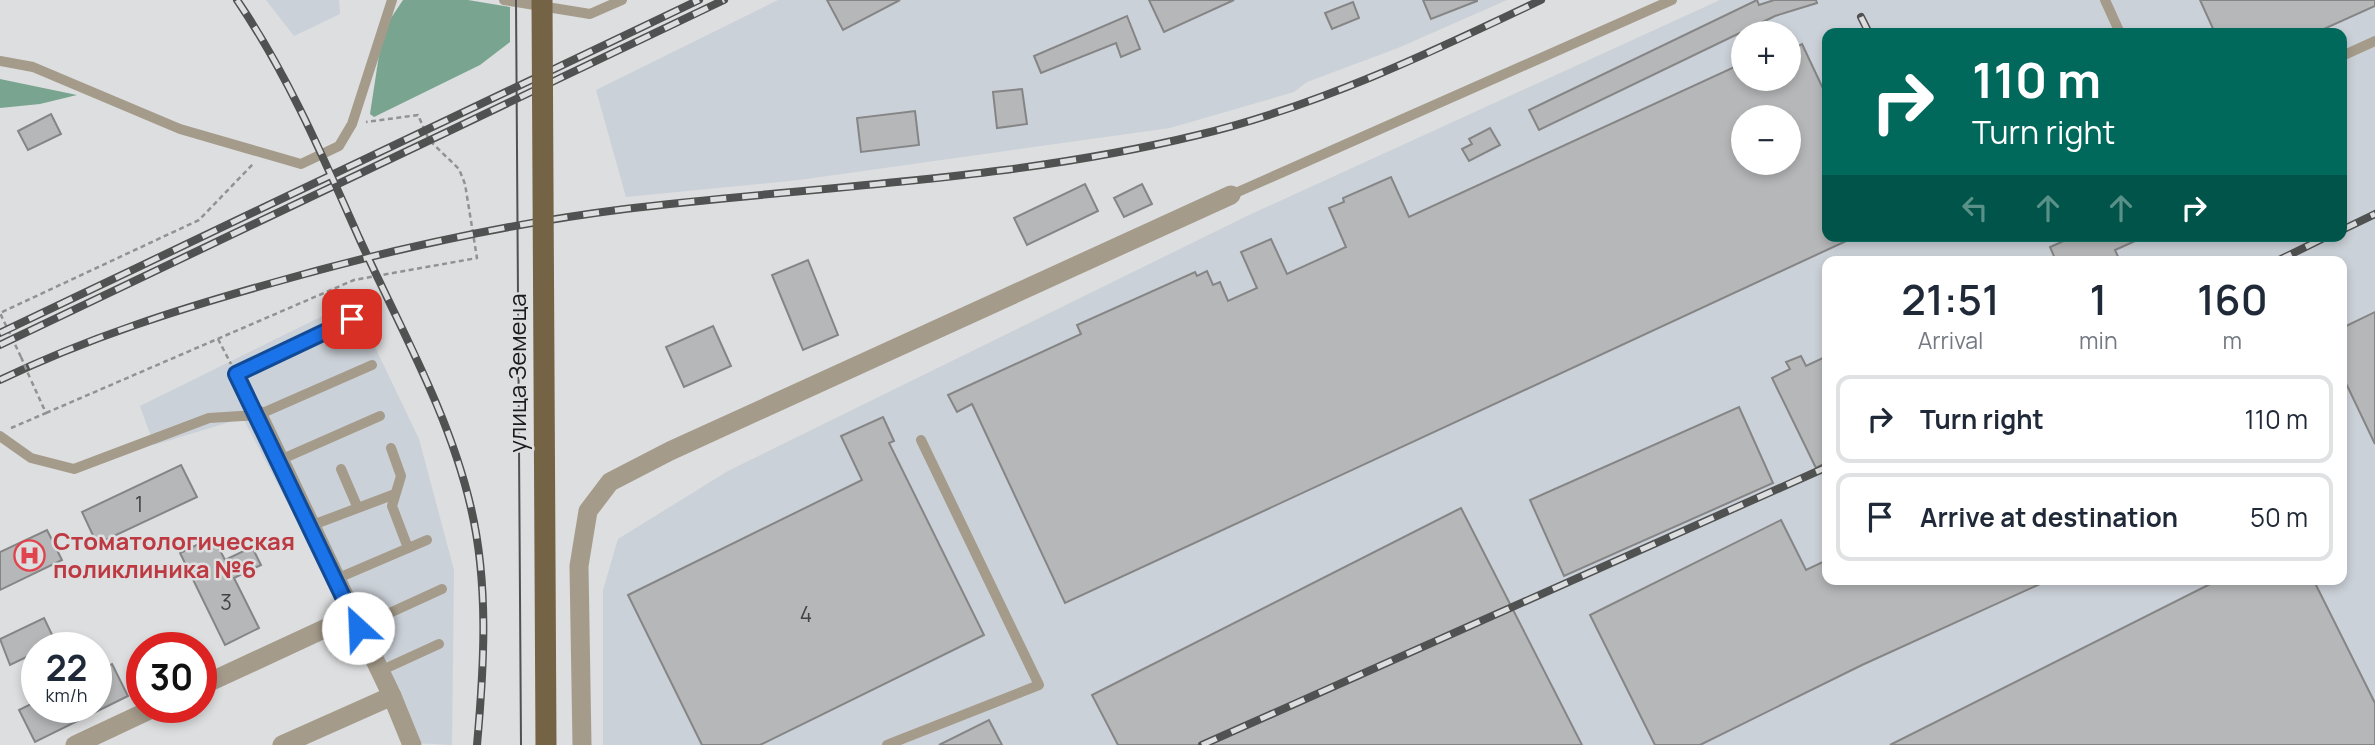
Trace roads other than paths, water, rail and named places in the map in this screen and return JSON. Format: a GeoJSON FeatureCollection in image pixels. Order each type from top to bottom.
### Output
{"type":"FeatureCollection","features":[{"type":"Feature","properties":{"kind":"main road","name":"улица Земеца"},"geometry":{"type":"LineString","coordinates":[[542,0],[546,745]]}},
{"type":"Feature","properties":{"kind":"street"},"geometry":{"type":"LineString","coordinates":[[582,745],[579,566],[587,512],[610,482],[683,445],[1231,195]]}},
{"type":"Feature","properties":{"kind":"street"},"geometry":{"type":"LineString","coordinates":[[258,415],[392,696],[412,745]]}},
{"type":"Feature","properties":{"kind":"street"},"geometry":{"type":"LineString","coordinates":[[217,679],[355,622]]}},
{"type":"Feature","properties":{"kind":"street"},"geometry":{"type":"LineString","coordinates":[[282,745],[392,696]]}},
{"type":"Feature","properties":{"kind":"street"},"geometry":{"type":"LineString","coordinates":[[75,745],[126,721]]}},
{"type":"Feature","properties":{"kind":"lane"},"geometry":{"type":"LineString","coordinates":[[0,61],[33,66],[180,129],[301,164],[339,146],[352,124],[392,0]]}},
{"type":"Feature","properties":{"kind":"lane"},"geometry":{"type":"LineString","coordinates":[[504,0],[590,14],[622,0]]}},
{"type":"Feature","properties":{"kind":"lane"},"geometry":{"type":"LineString","coordinates":[[1231,195],[1672,0]]}},
{"type":"Feature","properties":{"kind":"lane"},"geometry":{"type":"LineString","coordinates":[[2105,0],[2118,28]]}},
{"type":"Feature","properties":{"kind":"lane"},"geometry":{"type":"LineString","coordinates":[[2347,54],[2375,41]]}},
{"type":"Feature","properties":{"kind":"lane"},"geometry":{"type":"LineString","coordinates":[[258,415],[236,374],[352,319]]}},
{"type":"Feature","properties":{"kind":"lane"},"geometry":{"type":"LineString","coordinates":[[0,434],[31,458],[74,469],[209,418],[258,415],[372,365]]}},
{"type":"Feature","properties":{"kind":"lane"},"geometry":{"type":"LineString","coordinates":[[279,460],[380,416]]}},
{"type":"Feature","properties":{"kind":"lane"},"geometry":{"type":"LineString","coordinates":[[887,745],[1039,685],[922,440]]}},
{"type":"Feature","properties":{"kind":"lane"},"geometry":{"type":"LineString","coordinates":[[391,448],[401,475],[392,506],[408,548]]}},
{"type":"Feature","properties":{"kind":"lane"},"geometry":{"type":"LineString","coordinates":[[341,469],[357,506]]}},
{"type":"Feature","properties":{"kind":"lane"},"geometry":{"type":"LineString","coordinates":[[310,526],[357,506],[395,494]]}},
{"type":"Feature","properties":{"kind":"lane"},"geometry":{"type":"LineString","coordinates":[[335,579],[427,540]]}},
{"type":"Feature","properties":{"kind":"lane"},"geometry":{"type":"LineString","coordinates":[[355,622],[442,589]]}},
{"type":"Feature","properties":{"kind":"lane"},"geometry":{"type":"LineString","coordinates":[[380,671],[439,644]]}},
{"type":"Feature","properties":{"kind":"tram line"},"geometry":{"type":"LineString","coordinates":[[516,0],[521,745]]}},
{"type":"Feature","properties":{"kind":"railway"},"geometry":{"type":"LineString","coordinates":[[237,0],[273,57],[318,147],[422,371],[462,473],[477,537],[483,596],[482,686],[477,745]]}},
{"type":"Feature","properties":{"kind":"railway"},"geometry":{"type":"LineString","coordinates":[[0,333],[699,0]]}},
{"type":"Feature","properties":{"kind":"railway"},"geometry":{"type":"LineString","coordinates":[[0,345],[724,0]]}},
{"type":"Feature","properties":{"kind":"railway"},"geometry":{"type":"LineString","coordinates":[[0,380],[66,351],[168,314],[316,271],[447,239],[625,209],[984,173],[1056,163],[1198,135],[1330,94],[1541,0]]}},
{"type":"Feature","properties":{"kind":"railway"},"geometry":{"type":"LineString","coordinates":[[1861,17],[1866,28]]}},
{"type":"Feature","properties":{"kind":"railway"},"geometry":{"type":"LineString","coordinates":[[2347,228],[2375,214]]}},
{"type":"Feature","properties":{"kind":"railway"},"geometry":{"type":"LineString","coordinates":[[2287,256],[2316,242]]}},
{"type":"Feature","properties":{"kind":"railway"},"geometry":{"type":"LineString","coordinates":[[1202,745],[1822,469]]}},
{"type":"Feature","properties":{"kind":"place","name":"Стоматологическая поликлиника №6"},"geometry":{"type":"Point","coordinates":[30,556]}}]}
